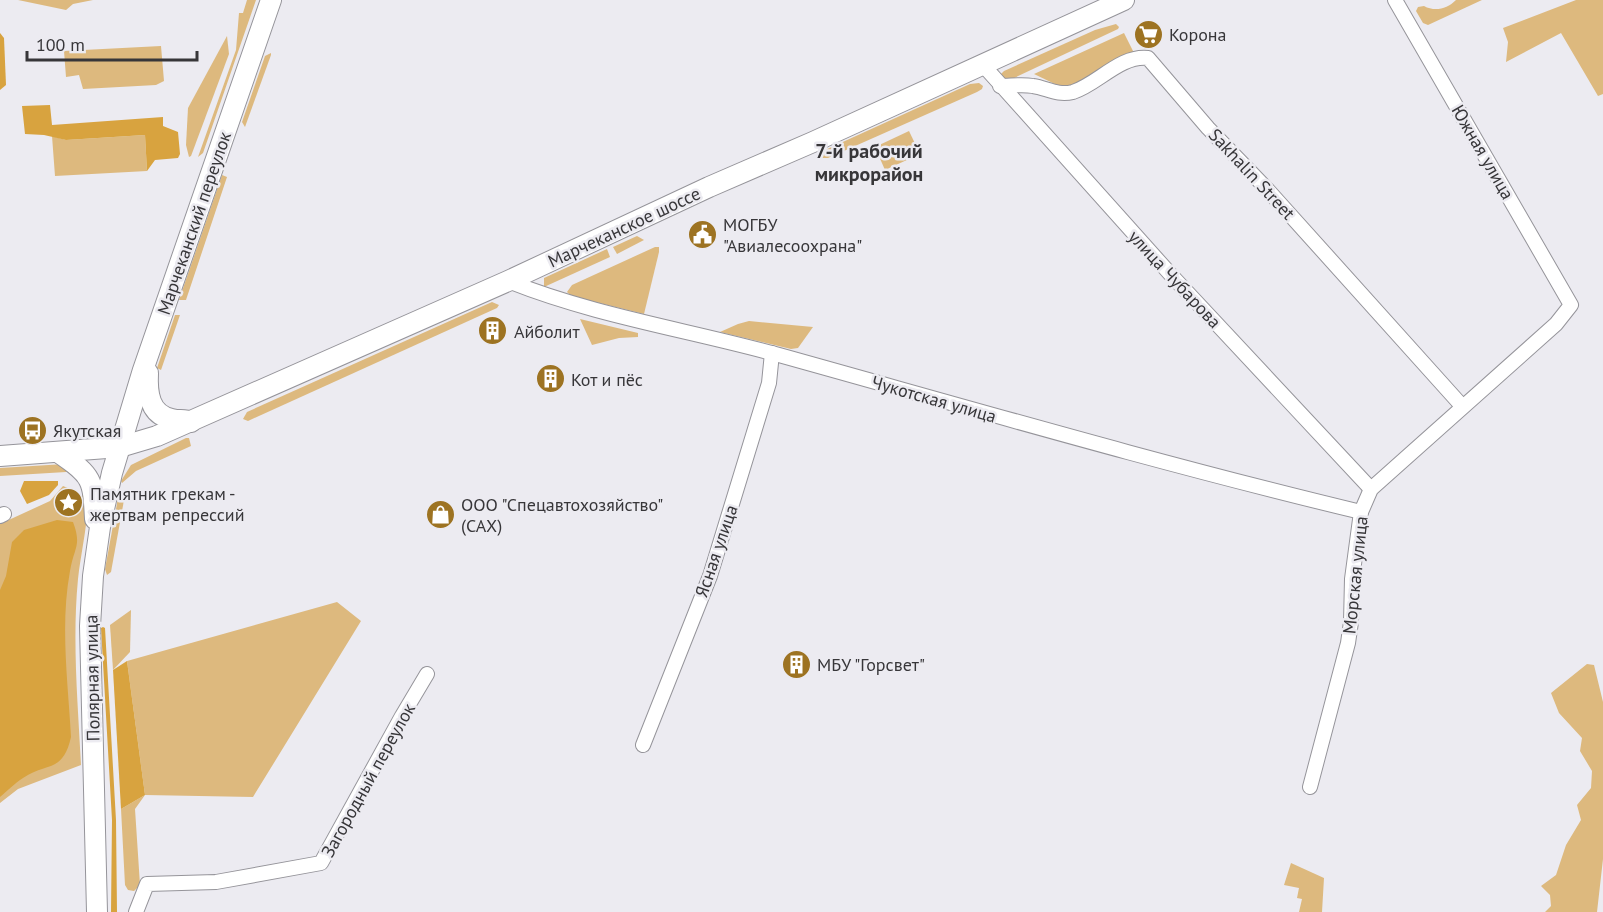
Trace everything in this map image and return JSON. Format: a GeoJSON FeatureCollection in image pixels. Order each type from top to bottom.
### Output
{"type":"FeatureCollection","features":[{"type":"Feature","properties":{"kind":"street","name":"Марчеканский переулок"},"geometry":{"type":"LineString","coordinates":[[120,447],[150,350],[271,0]]}},
{"type":"Feature","properties":{"kind":"street","name":"Марчеканское шоссе"},"geometry":{"type":"LineString","coordinates":[[0,456],[120,447],[157,436],[508,281],[1124,0]]}},
{"type":"Feature","properties":{"kind":"street","name":"Южная улица"},"geometry":{"type":"LineString","coordinates":[[1395,0],[1571,305]]}},
{"type":"Feature","properties":{"kind":"street","name":"Sakhalin Street"},"geometry":{"type":"LineString","coordinates":[[1000,86],[1034,86],[1053,93],[1072,92],[1129,61],[1148,58],[1208,128],[1281,205],[1462,406]]}},
{"type":"Feature","properties":{"kind":"street","name":"улица Чубарова"},"geometry":{"type":"LineString","coordinates":[[983,65],[1172,276],[1371,489]]}},
{"type":"Feature","properties":{"kind":"street","name":"Чукотская улица"},"geometry":{"type":"LineString","coordinates":[[508,281],[560,300],[772,353],[1101,447],[1361,512]]}},
{"type":"Feature","properties":{"kind":"street","name":"Морская улица"},"geometry":{"type":"LineString","coordinates":[[1310,787],[1348,644],[1352,579],[1361,512],[1371,489],[1556,324],[1571,305]]}},
{"type":"Feature","properties":{"kind":"street"},"geometry":{"type":"LineString","coordinates":[[150,350],[147,392],[152,406],[169,419],[185,419],[191,422]]}},
{"type":"Feature","properties":{"kind":"street","name":"Ясная улица"},"geometry":{"type":"LineString","coordinates":[[643,745],[710,576],[769,383],[772,353]]}},
{"type":"Feature","properties":{"kind":"street","name":"Полярная улица"},"geometry":{"type":"LineString","coordinates":[[97,912],[90,626],[96,552],[105,501],[120,447]]}},
{"type":"Feature","properties":{"kind":"street"},"geometry":{"type":"LineString","coordinates":[[59,453],[83,471],[90,480],[93,492],[96,552]]}},
{"type":"Feature","properties":{"kind":"street","name":"Загородный переулок"},"geometry":{"type":"LineString","coordinates":[[136,912],[147,884],[216,882],[321,864],[427,674]]}},
{"type":"Feature","properties":{"kind":"shaded area"},"geometry":{"type":"Polygon","coordinates":[[[18,0],[93,0],[73,4],[66,10],[18,0]]]}},
{"type":"Feature","properties":{"kind":"shaded area"},"geometry":{"type":"Polygon","coordinates":[[[247,0],[256,0],[203,153],[198,157],[236,50],[239,13],[243,13],[247,0]]]}},
{"type":"Feature","properties":{"kind":"shaded area"},"geometry":{"type":"Polygon","coordinates":[[[1456,0],[1482,0],[1428,25],[1423,23],[1416,11],[1418,7],[1424,6],[1441,9],[1456,0]]]}},
{"type":"Feature","properties":{"kind":"shaded area"},"geometry":{"type":"Polygon","coordinates":[[[1576,0],[1603,0],[1603,94],[1598,96],[1561,33],[1506,62],[1508,42],[1503,28],[1576,0]]]}},
{"type":"Feature","properties":{"kind":"shaded area"},"geometry":{"type":"Polygon","coordinates":[[[1116,24],[1118,29],[1012,79],[1005,81],[1000,75],[1004,71],[1095,30],[1116,24]]]}},
{"type":"Feature","properties":{"kind":"shaded area"},"geometry":{"type":"Polygon","coordinates":[[[0,33],[4,38],[6,85],[0,90],[0,33]]]}},
{"type":"Feature","properties":{"kind":"shaded area"},"geometry":{"type":"Polygon","coordinates":[[[1124,33],[1135,55],[1070,86],[1059,86],[1034,74],[1124,33]]]}},
{"type":"Feature","properties":{"kind":"shaded area"},"geometry":{"type":"Polygon","coordinates":[[[227,36],[229,54],[189,157],[186,145],[188,108],[227,36]]]}},
{"type":"Feature","properties":{"kind":"shaded area"},"geometry":{"type":"Polygon","coordinates":[[[161,46],[164,81],[156,85],[83,89],[79,75],[66,77],[64,51],[161,46]]]}},
{"type":"Feature","properties":{"kind":"shaded area"},"geometry":{"type":"Polygon","coordinates":[[[271,53],[245,127],[242,122],[265,56],[271,53]]]}},
{"type":"Feature","properties":{"kind":"shaded area"},"geometry":{"type":"Polygon","coordinates":[[[979,83],[983,86],[977,92],[828,158],[822,158],[823,151],[970,84],[979,83]]]}},
{"type":"Feature","properties":{"kind":"shaded area"},"geometry":{"type":"Polygon","coordinates":[[[50,105],[52,125],[163,117],[163,126],[178,132],[180,154],[178,158],[155,160],[147,171],[145,135],[66,140],[25,134],[22,106],[50,105]]]}},
{"type":"Feature","properties":{"kind":"shaded area"},"geometry":{"type":"Polygon","coordinates":[[[909,131],[920,154],[885,170],[875,147],[909,131]]]}},
{"type":"Feature","properties":{"kind":"shaded area"},"geometry":{"type":"Polygon","coordinates":[[[145,135],[147,171],[55,176],[52,136],[66,140],[145,135]]]}},
{"type":"Feature","properties":{"kind":"shaded area"},"geometry":{"type":"Polygon","coordinates":[[[222,175],[227,177],[186,300],[179,300],[222,175]]]}},
{"type":"Feature","properties":{"kind":"shaded area"},"geometry":{"type":"Polygon","coordinates":[[[637,236],[644,240],[617,254],[613,247],[637,236]]]}},
{"type":"Feature","properties":{"kind":"shaded area"},"geometry":{"type":"Polygon","coordinates":[[[659,247],[659,252],[644,314],[571,296],[567,292],[572,285],[659,247]]]}},
{"type":"Feature","properties":{"kind":"shaded area"},"geometry":{"type":"Polygon","coordinates":[[[607,249],[610,257],[544,287],[544,278],[607,249]]]}},
{"type":"Feature","properties":{"kind":"shaded area"},"geometry":{"type":"Polygon","coordinates":[[[492,302],[499,305],[497,308],[248,421],[243,419],[247,412],[492,302]]]}},
{"type":"Feature","properties":{"kind":"shaded area"},"geometry":{"type":"Polygon","coordinates":[[[175,315],[180,315],[161,370],[157,368],[175,315]]]}},
{"type":"Feature","properties":{"kind":"shaded area"},"geometry":{"type":"Polygon","coordinates":[[[580,319],[638,333],[638,337],[619,338],[592,345],[580,319]]]}},
{"type":"Feature","properties":{"kind":"shaded area"},"geometry":{"type":"Polygon","coordinates":[[[749,321],[813,327],[798,348],[791,349],[720,332],[749,321]]]}},
{"type":"Feature","properties":{"kind":"shaded area"},"geometry":{"type":"Polygon","coordinates":[[[189,438],[191,446],[136,471],[122,483],[131,465],[189,438]]]}},
{"type":"Feature","properties":{"kind":"shaded area"},"geometry":{"type":"Polygon","coordinates":[[[65,464],[66,472],[0,476],[0,468],[65,464]]]}},
{"type":"Feature","properties":{"kind":"shaded area"},"geometry":{"type":"Polygon","coordinates":[[[24,481],[58,481],[58,485],[49,495],[27,504],[20,491],[24,481]]]}},
{"type":"Feature","properties":{"kind":"shaded area"},"geometry":{"type":"Polygon","coordinates":[[[63,486],[75,491],[72,494],[68,492],[58,504],[71,516],[81,504],[78,500],[83,495],[88,496],[76,602],[76,672],[81,765],[18,789],[0,803],[0,524],[50,501],[63,486]]]}},
{"type":"Feature","properties":{"kind":"shaded area"},"geometry":{"type":"Polygon","coordinates":[[[118,498],[124,500],[111,572],[107,575],[105,569],[118,498]]]}},
{"type":"Feature","properties":{"kind":"shaded area"},"geometry":{"type":"Polygon","coordinates":[[[57,520],[73,522],[77,536],[67,591],[66,612],[71,737],[68,748],[59,762],[23,778],[0,797],[0,590],[6,576],[12,542],[24,530],[57,520]]]}},
{"type":"Feature","properties":{"kind":"shaded area"},"geometry":{"type":"Polygon","coordinates":[[[337,602],[361,621],[253,797],[145,795],[127,661],[337,602]]]}},
{"type":"Feature","properties":{"kind":"shaded area"},"geometry":{"type":"Polygon","coordinates":[[[131,610],[130,652],[113,670],[110,625],[131,610]]]}},
{"type":"Feature","properties":{"kind":"shaded area"},"geometry":{"type":"Polygon","coordinates":[[[101,628],[105,628],[116,820],[117,912],[111,912],[112,820],[101,628]]]}},
{"type":"Feature","properties":{"kind":"shaded area"},"geometry":{"type":"Polygon","coordinates":[[[127,661],[145,795],[121,809],[113,670],[127,661]]]}},
{"type":"Feature","properties":{"kind":"shaded area"},"geometry":{"type":"Polygon","coordinates":[[[1587,664],[1594,665],[1603,702],[1603,859],[1597,912],[1545,912],[1551,906],[1550,895],[1541,886],[1556,875],[1566,845],[1581,820],[1577,805],[1591,788],[1592,771],[1580,751],[1582,738],[1559,713],[1551,693],[1587,664]]]}},
{"type":"Feature","properties":{"kind":"shaded area"},"geometry":{"type":"Polygon","coordinates":[[[145,795],[135,809],[140,885],[134,891],[128,890],[125,885],[121,809],[145,795]]]}},
{"type":"Feature","properties":{"kind":"shaded area"},"geometry":{"type":"Polygon","coordinates":[[[1291,863],[1324,878],[1322,912],[1299,912],[1302,899],[1297,898],[1299,888],[1284,885],[1291,863]]]}},
{"type":"Feature","properties":{"kind":"place","name":"Корона"},"geometry":{"type":"Point","coordinates":[1148,34]}},
{"type":"Feature","properties":{"kind":"place","name":"МОГБУ \"Авиалесоохрана\""},"geometry":{"type":"Point","coordinates":[702,234]}},
{"type":"Feature","properties":{"kind":"place","name":"Айболит"},"geometry":{"type":"Point","coordinates":[493,331]}},
{"type":"Feature","properties":{"kind":"place","name":"Кот и пёс"},"geometry":{"type":"Point","coordinates":[550,379]}},
{"type":"Feature","properties":{"kind":"place","name":"Якутская"},"geometry":{"type":"Point","coordinates":[32,430]}},
{"type":"Feature","properties":{"kind":"place","name":"Памятник грекам - жертвам репрессий"},"geometry":{"type":"Point","coordinates":[69,503]}},
{"type":"Feature","properties":{"kind":"place","name":"ООО \"Спецавтохозяйство\" (САХ)"},"geometry":{"type":"Point","coordinates":[440,514]}},
{"type":"Feature","properties":{"kind":"place","name":"МБУ \"Горсвет\""},"geometry":{"type":"Point","coordinates":[796,664]}},
{"type":"Feature","properties":{"kind":"district","name":"7-й рабочий микрорайон"},"geometry":{"type":"Point","coordinates":[869,162]}}]}
